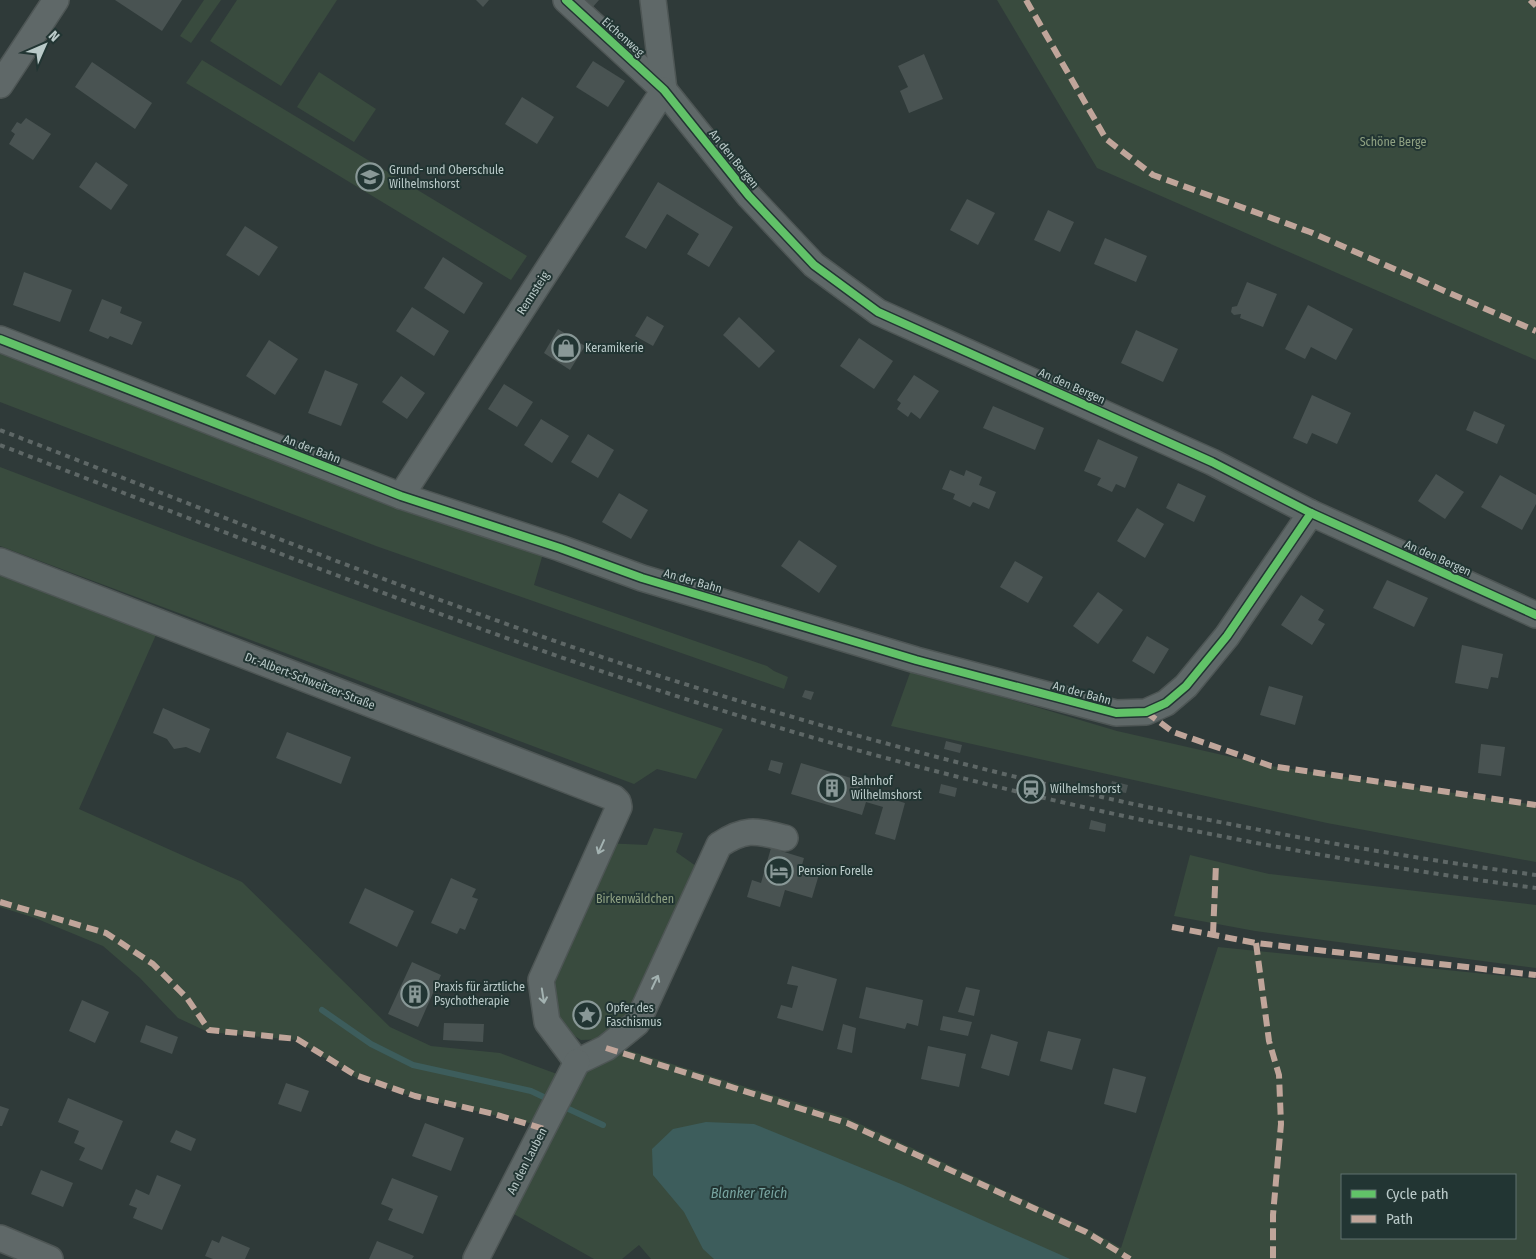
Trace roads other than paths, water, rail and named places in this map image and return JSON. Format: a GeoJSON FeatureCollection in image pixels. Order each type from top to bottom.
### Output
{"type":"FeatureCollection","features":[{"type":"Feature","properties":{"kind":"street"},"geometry":{"type":"LineString","coordinates":[[0,85],[56,0]]}},
{"type":"Feature","properties":{"kind":"street","name":"Eichenweg"},"geometry":{"type":"LineString","coordinates":[[566,0],[664,90]]}},
{"type":"Feature","properties":{"kind":"street"},"geometry":{"type":"LineString","coordinates":[[653,0],[664,90]]}},
{"type":"Feature","properties":{"kind":"street","name":"Rennsteig"},"geometry":{"type":"LineString","coordinates":[[401,496],[664,90]]}},
{"type":"Feature","properties":{"kind":"street","name":"An den Bergen"},"geometry":{"type":"LineString","coordinates":[[664,90],[749,196],[814,265],[878,312],[1212,462],[1311,513],[1536,615]]}},
{"type":"Feature","properties":{"kind":"street","name":"An der Bahn"},"geometry":{"type":"LineString","coordinates":[[0,339],[401,496],[552,545],[642,578],[916,660],[1126,714],[1146,712],[1166,703],[1186,686],[1227,636],[1311,513]]}},
{"type":"Feature","properties":{"kind":"street","name":"Dr.-Albert-Schweitzer-Straße"},"geometry":{"type":"LineString","coordinates":[[0,561],[604,794],[618,802],[619,807],[541,980],[547,1022],[572,1071]]}},
{"type":"Feature","properties":{"kind":"street"},"geometry":{"type":"LineString","coordinates":[[572,1071],[606,1048],[637,1022],[719,845],[735,834],[752,830],[785,838]]}},
{"type":"Feature","properties":{"kind":"street","name":"An den Lauben"},"geometry":{"type":"LineString","coordinates":[[476,1259],[572,1071]]}},
{"type":"Feature","properties":{"kind":"street"},"geometry":{"type":"LineString","coordinates":[[0,1238],[50,1259]]}},
{"type":"Feature","properties":{"kind":"water","name":"Blanker Teich"},"geometry":{"type":"Polygon","coordinates":[[[706,1122],[754,1124],[901,1184],[1070,1259],[714,1259],[703,1249],[684,1212],[653,1175],[652,1149],[673,1129],[706,1122]]]}},
{"type":"Feature","properties":{"kind":"waterway"},"geometry":{"type":"LineString","coordinates":[[322,1010],[371,1044],[413,1065],[531,1091],[550,1100]]}},
{"type":"Feature","properties":{"kind":"waterway"},"geometry":{"type":"LineString","coordinates":[[560,1105],[603,1125]]}},
{"type":"Feature","properties":{"kind":"railway"},"geometry":{"type":"LineString","coordinates":[[0,430],[342,563],[514,627],[601,657],[792,717],[1002,774],[1214,821],[1428,859],[1536,875]]}},
{"type":"Feature","properties":{"kind":"railway"},"geometry":{"type":"LineString","coordinates":[[0,445],[346,579],[520,643],[695,702],[798,733],[1007,789],[1112,813],[1323,855],[1429,873],[1536,888]]}},
{"type":"Feature","properties":{"kind":"place","name":"Grund- und Oberschule Wilhelmshorst"},"geometry":{"type":"Point","coordinates":[370,177]}},
{"type":"Feature","properties":{"kind":"place","name":"Keramikerie"},"geometry":{"type":"Point","coordinates":[566,348]}},
{"type":"Feature","properties":{"kind":"place","name":"Bahnhof Wilhelmshorst"},"geometry":{"type":"Point","coordinates":[832,788]}},
{"type":"Feature","properties":{"kind":"place","name":"Wilhelmshorst"},"geometry":{"type":"Point","coordinates":[1031,789]}},
{"type":"Feature","properties":{"kind":"place","name":"Pension Forelle"},"geometry":{"type":"Point","coordinates":[779,871]}},
{"type":"Feature","properties":{"kind":"place","name":"Praxis für ärztliche Psychotherapie"},"geometry":{"type":"Point","coordinates":[415,994]}},
{"type":"Feature","properties":{"kind":"place","name":"Opfer des Faschismus"},"geometry":{"type":"Point","coordinates":[587,1015]}},
{"type":"Feature","properties":{"kind":"park label","name":"Schöne Berge"},"geometry":{"type":"Point","coordinates":[1393,142]}},
{"type":"Feature","properties":{"kind":"park label","name":"Birkenwäldchen"},"geometry":{"type":"Point","coordinates":[635,899]}}]}
